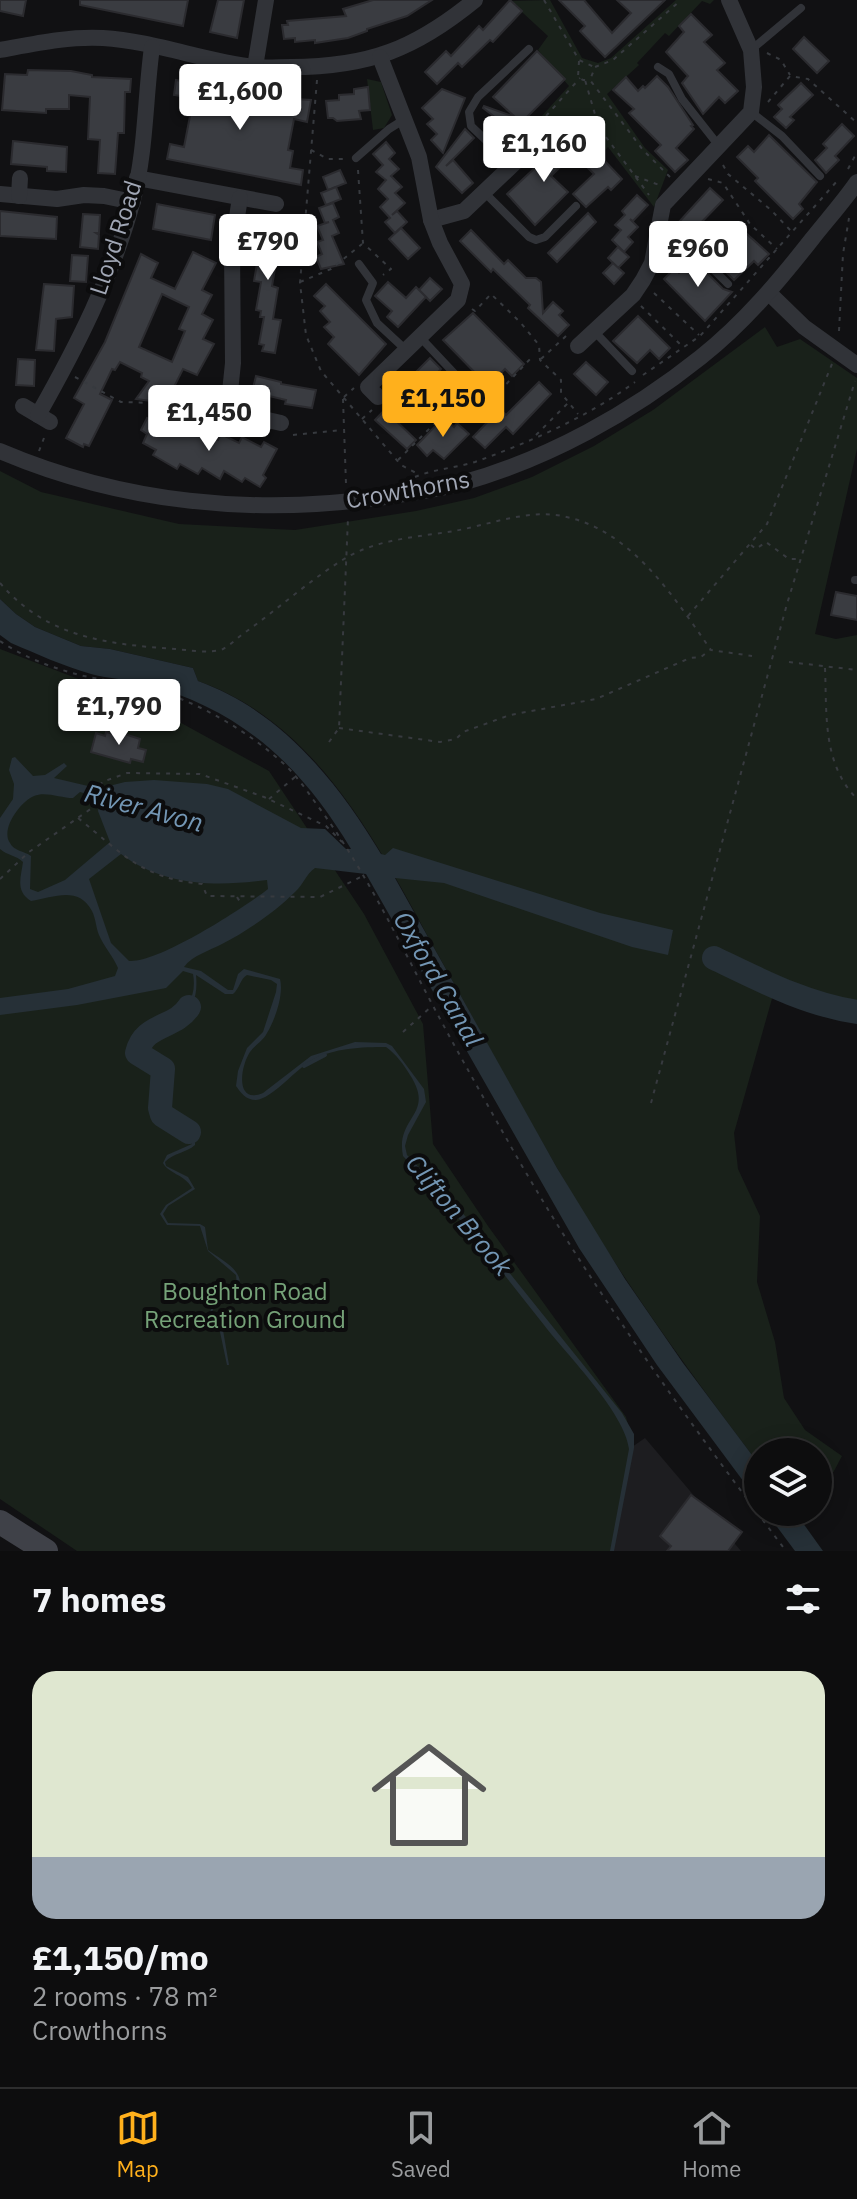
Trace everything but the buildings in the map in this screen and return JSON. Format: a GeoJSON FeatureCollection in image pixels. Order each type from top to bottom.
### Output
{"type":"FeatureCollection","features":[{"type":"Feature","properties":{"kind":"street"},"geometry":{"type":"LineString","coordinates":[[255,67],[266,0]]}},
{"type":"Feature","properties":{"kind":"street"},"geometry":{"type":"LineString","coordinates":[[0,50],[41,42],[103,38],[255,67],[318,67],[380,57],[424,37],[475,0]]}},
{"type":"Feature","properties":{"kind":"street"},"geometry":{"type":"LineString","coordinates":[[578,346],[642,282],[652,263],[660,214],[682,185],[753,114],[752,49],[729,0]]}},
{"type":"Feature","properties":{"kind":"street","name":"Lloyd Road"},"geometry":{"type":"LineString","coordinates":[[46,420],[63,370],[97,301],[133,202],[152,47]]}},
{"type":"Feature","properties":{"kind":"street"},"geometry":{"type":"LineString","coordinates":[[378,397],[368,387],[458,300],[462,284],[431,220],[419,157],[380,57]]}},
{"type":"Feature","properties":{"kind":"street"},"geometry":{"type":"LineString","coordinates":[[431,220],[464,211],[548,131]]}},
{"type":"Feature","properties":{"kind":"street"},"geometry":{"type":"LineString","coordinates":[[19,196],[20,178]]}},
{"type":"Feature","properties":{"kind":"street"},"geometry":{"type":"LineString","coordinates":[[137,178],[276,204]]}},
{"type":"Feature","properties":{"kind":"street","name":"Crowthorns"},"geometry":{"type":"LineString","coordinates":[[0,451],[37,467],[81,480],[159,497],[267,506],[349,502],[460,483],[491,474],[589,431],[642,400],[702,356],[769,293],[853,179]]}},
{"type":"Feature","properties":{"kind":"street"},"geometry":{"type":"LineString","coordinates":[[0,194],[57,199],[104,196],[133,202]]}},
{"type":"Feature","properties":{"kind":"street"},"geometry":{"type":"LineString","coordinates":[[228,411],[233,363],[232,248],[240,198]]}},
{"type":"Feature","properties":{"kind":"street"},"geometry":{"type":"LineString","coordinates":[[769,293],[804,327],[857,365]]}},
{"type":"Feature","properties":{"kind":"street"},"geometry":{"type":"LineString","coordinates":[[189,404],[281,423]]}},
{"type":"Feature","properties":{"kind":"street"},"geometry":{"type":"LineString","coordinates":[[23,406],[46,420]]}},
{"type":"Feature","properties":{"kind":"street"},"geometry":{"type":"LineString","coordinates":[[0,1522],[46,1551]]}},
{"type":"Feature","properties":{"kind":"lane"},"geometry":{"type":"LineString","coordinates":[[752,49],[801,8]]}},
{"type":"Feature","properties":{"kind":"lane"},"geometry":{"type":"LineString","coordinates":[[512,165],[471,126],[469,112],[478,97],[529,49]]}},
{"type":"Feature","properties":{"kind":"lane"},"geometry":{"type":"LineString","coordinates":[[658,67],[669,74],[682,99],[717,148]]}},
{"type":"Feature","properties":{"kind":"lane"},"geometry":{"type":"LineString","coordinates":[[753,114],[782,136],[820,176]]}},
{"type":"Feature","properties":{"kind":"lane"},"geometry":{"type":"LineString","coordinates":[[356,158],[405,119]]}},
{"type":"Feature","properties":{"kind":"lane"},"geometry":{"type":"LineString","coordinates":[[484,192],[529,237],[536,240],[545,237],[576,206]]}},
{"type":"Feature","properties":{"kind":"lane"},"geometry":{"type":"LineString","coordinates":[[655,238],[689,245],[728,284]]}},
{"type":"Feature","properties":{"kind":"lane"},"geometry":{"type":"LineString","coordinates":[[359,264],[373,283],[366,300],[377,323],[405,349]]}},
{"type":"Feature","properties":{"kind":"lane"},"geometry":{"type":"LineString","coordinates":[[593,331],[632,371]]}},
{"type":"Feature","properties":{"kind":"lane"},"geometry":{"type":"LineString","coordinates":[[420,337],[467,387],[444,409]]}},
{"type":"Feature","properties":{"kind":"path"},"geometry":{"type":"LineString","coordinates":[[544,0],[579,60],[580,78],[542,120],[548,131],[569,126],[599,128]]}},
{"type":"Feature","properties":{"kind":"path"},"geometry":{"type":"LineString","coordinates":[[579,60],[595,67],[613,60],[681,0]]}},
{"type":"Feature","properties":{"kind":"path"},"geometry":{"type":"LineString","coordinates":[[752,49],[781,60],[790,76]]}},
{"type":"Feature","properties":{"kind":"path"},"geometry":{"type":"LineString","coordinates":[[318,67],[300,283],[306,335],[321,371],[397,461],[419,475]]}},
{"type":"Feature","properties":{"kind":"path"},"geometry":{"type":"LineString","coordinates":[[590,80],[595,67]]}},
{"type":"Feature","properties":{"kind":"path"},"geometry":{"type":"LineString","coordinates":[[753,114],[790,76]]}},
{"type":"Feature","properties":{"kind":"path"},"geometry":{"type":"LineString","coordinates":[[790,76],[808,79],[857,123]]}},
{"type":"Feature","properties":{"kind":"path"},"geometry":{"type":"LineString","coordinates":[[580,78],[590,80]]}},
{"type":"Feature","properties":{"kind":"path"},"geometry":{"type":"LineString","coordinates":[[585,80],[599,128],[654,201],[660,214]]}},
{"type":"Feature","properties":{"kind":"path"},"geometry":{"type":"LineString","coordinates":[[590,80],[643,150],[682,185]]}},
{"type":"Feature","properties":{"kind":"path"},"geometry":{"type":"LineString","coordinates":[[717,148],[728,174],[793,233]]}},
{"type":"Feature","properties":{"kind":"path"},"geometry":{"type":"LineString","coordinates":[[311,150],[328,159],[356,158],[363,243],[391,269],[373,283]]}},
{"type":"Feature","properties":{"kind":"path"},"geometry":{"type":"LineString","coordinates":[[687,617],[767,524],[838,353],[843,254],[857,152]]}},
{"type":"Feature","properties":{"kind":"path"},"geometry":{"type":"LineString","coordinates":[[723,183],[728,174]]}},
{"type":"Feature","properties":{"kind":"path"},"geometry":{"type":"LineString","coordinates":[[634,176],[682,185],[723,183]]}},
{"type":"Feature","properties":{"kind":"path"},"geometry":{"type":"LineString","coordinates":[[410,479],[473,462],[533,439],[628,387],[700,336],[838,181]]}},
{"type":"Feature","properties":{"kind":"path"},"geometry":{"type":"LineString","coordinates":[[723,183],[750,224],[778,250]]}},
{"type":"Feature","properties":{"kind":"path"},"geometry":{"type":"LineString","coordinates":[[300,283],[331,269],[363,243]]}},
{"type":"Feature","properties":{"kind":"path"},"geometry":{"type":"LineString","coordinates":[[642,282],[700,336]]}},
{"type":"Feature","properties":{"kind":"path"},"geometry":{"type":"LineString","coordinates":[[458,300],[475,311],[491,294],[539,345],[540,360],[561,380],[561,393],[579,415]]}},
{"type":"Feature","properties":{"kind":"path"},"geometry":{"type":"LineString","coordinates":[[631,296],[683,347]]}},
{"type":"Feature","properties":{"kind":"path"},"geometry":{"type":"LineString","coordinates":[[540,360],[569,333],[578,346]]}},
{"type":"Feature","properties":{"kind":"path"},"geometry":{"type":"LineString","coordinates":[[467,387],[481,388],[493,398],[532,357]]}},
{"type":"Feature","properties":{"kind":"path"},"geometry":{"type":"LineString","coordinates":[[63,370],[121,402],[153,403],[186,411],[189,404]]}},
{"type":"Feature","properties":{"kind":"path"},"geometry":{"type":"LineString","coordinates":[[651,1103],[801,559],[857,375]]}},
{"type":"Feature","properties":{"kind":"path"},"geometry":{"type":"LineString","coordinates":[[329,742],[339,728],[349,502],[343,398]]}},
{"type":"Feature","properties":{"kind":"path"},"geometry":{"type":"LineString","coordinates":[[533,439],[568,403]]}},
{"type":"Feature","properties":{"kind":"path"},"geometry":{"type":"LineString","coordinates":[[397,461],[442,416],[444,409]]}},
{"type":"Feature","properties":{"kind":"path"},"geometry":{"type":"LineString","coordinates":[[37,457],[46,420]]}},
{"type":"Feature","properties":{"kind":"path"},"geometry":{"type":"LineString","coordinates":[[281,423],[291,435],[343,430]]}},
{"type":"Feature","properties":{"kind":"path"},"geometry":{"type":"LineString","coordinates":[[0,583],[15,601],[43,621],[89,639],[134,646],[221,650],[346,558],[372,545],[524,517],[561,515],[619,541],[652,571],[711,650]]}},
{"type":"Feature","properties":{"kind":"path"},"geometry":{"type":"LineString","coordinates":[[750,544],[756,549],[766,542],[789,559],[801,559]]}},
{"type":"Feature","properties":{"kind":"path"},"geometry":{"type":"LineString","coordinates":[[0,641],[24,654],[89,677],[142,685],[196,705],[244,733],[296,776],[349,849],[515,1154],[587,1273],[659,1380],[786,1551]]}},
{"type":"Feature","properties":{"kind":"path"},"geometry":{"type":"LineString","coordinates":[[339,728],[440,742],[456,739],[463,732],[510,715],[596,699],[690,658],[701,657],[711,650],[752,656]]}},
{"type":"Feature","properties":{"kind":"path"},"geometry":{"type":"LineString","coordinates":[[789,662],[857,670]]}},
{"type":"Feature","properties":{"kind":"path"},"geometry":{"type":"LineString","coordinates":[[825,668],[828,748],[846,787],[857,799]]}},
{"type":"Feature","properties":{"kind":"path"},"geometry":{"type":"LineString","coordinates":[[0,879],[29,852],[92,808],[102,782],[127,773],[200,774],[269,799],[326,826],[349,849]]}},
{"type":"Feature","properties":{"kind":"path"},"geometry":{"type":"LineString","coordinates":[[269,799],[296,776]]}},
{"type":"Feature","properties":{"kind":"path"},"geometry":{"type":"LineString","coordinates":[[78,818],[122,856],[150,873],[202,884],[207,896],[320,897],[364,875]]}},
{"type":"Feature","properties":{"kind":"path"},"geometry":{"type":"LineString","coordinates":[[236,896],[242,905]]}},
{"type":"Feature","properties":{"kind":"path"},"geometry":{"type":"LineString","coordinates":[[403,1032],[433,1005]]}},
{"type":"Feature","properties":{"kind":"shaded area"},"geometry":{"type":"Polygon","coordinates":[[[645,1438],[741,1551],[611,1551],[632,1447],[645,1438]]]}},
{"type":"Feature","properties":{"kind":"green space"},"geometry":{"type":"Polygon","coordinates":[[[550,0],[582,58],[598,63],[611,58],[676,0],[714,0],[710,4],[702,1],[669,36],[665,33],[637,63],[639,65],[607,94],[645,148],[668,170],[654,207],[608,147],[595,161],[570,135],[541,117],[569,86],[538,50],[548,36],[510,1],[550,0]]]}},
{"type":"Feature","properties":{"kind":"green space"},"geometry":{"type":"Polygon","coordinates":[[[367,79],[381,82],[392,115],[384,128],[373,130],[367,79]]]}},
{"type":"Feature","properties":{"kind":"green space"},"geometry":{"type":"Polygon","coordinates":[[[765,327],[777,347],[800,339],[857,378],[857,449],[815,634],[836,639],[857,635],[857,1012],[831,1008],[775,988],[734,1133],[738,1169],[760,1216],[757,1282],[775,1342],[784,1398],[805,1430],[816,1438],[744,1438],[744,1444],[678,1355],[580,1207],[371,837],[314,761],[280,728],[242,701],[198,681],[193,668],[110,649],[81,646],[35,627],[0,599],[0,471],[41,492],[179,524],[295,530],[416,511],[474,498],[532,477],[594,446],[653,410],[765,327]]]}},
{"type":"Feature","properties":{"kind":"green space","name":"Boughton Road Recreation Ground"},"geometry":{"type":"Polygon","coordinates":[[[0,649],[152,707],[269,771],[364,914],[423,1024],[433,1144],[488,1226],[626,1417],[633,1444],[613,1551],[77,1551],[0,1499],[0,649]]]}},
{"type":"Feature","properties":{"kind":"green space"},"geometry":{"type":"Polygon","coordinates":[[[832,1449],[842,1456],[832,1475],[832,1449]]]}},
{"type":"Feature","properties":{"kind":"water","name":"Oxford Canal"},"geometry":{"type":"Polygon","coordinates":[[[0,599],[35,627],[81,646],[110,649],[193,668],[198,681],[255,710],[304,751],[346,800],[381,854],[385,855],[393,848],[600,913],[673,930],[668,955],[632,947],[444,883],[395,878],[557,1168],[625,1279],[744,1444],[744,1482],[657,1365],[579,1248],[366,874],[315,868],[298,889],[270,914],[197,956],[184,967],[201,971],[228,990],[233,990],[238,974],[244,969],[280,979],[280,999],[273,1021],[265,1036],[250,1052],[244,1066],[242,1083],[248,1094],[263,1093],[311,1056],[355,1042],[392,1046],[424,1089],[426,1102],[408,1135],[405,1146],[407,1155],[492,1251],[622,1413],[634,1434],[614,1551],[610,1551],[629,1449],[625,1435],[594,1385],[458,1217],[403,1156],[404,1132],[419,1099],[410,1075],[386,1047],[358,1048],[312,1060],[277,1089],[262,1098],[249,1099],[236,1086],[238,1071],[247,1048],[263,1032],[277,984],[247,975],[233,994],[225,994],[196,975],[194,999],[190,1008],[176,1021],[146,1036],[139,1053],[159,1061],[164,1068],[161,1105],[165,1114],[195,1136],[195,1145],[165,1162],[166,1166],[188,1177],[195,1189],[168,1206],[163,1214],[168,1223],[200,1224],[205,1227],[208,1250],[233,1268],[240,1280],[236,1294],[216,1305],[211,1318],[223,1330],[227,1365],[220,1332],[209,1318],[216,1303],[237,1286],[236,1275],[208,1251],[200,1226],[167,1225],[160,1214],[166,1205],[192,1188],[185,1180],[169,1170],[163,1163],[167,1155],[192,1144],[192,1136],[164,1117],[159,1105],[161,1069],[138,1055],[139,1043],[144,1035],[174,1018],[186,1007],[193,993],[193,974],[183,971],[166,988],[77,1005],[0,1015],[0,998],[68,989],[115,976],[118,968],[101,939],[86,903],[80,898],[64,895],[31,901],[21,888],[23,862],[0,849],[0,818],[13,799],[14,784],[9,770],[12,758],[15,757],[33,776],[45,775],[64,763],[67,766],[54,778],[105,790],[125,782],[154,780],[207,784],[228,789],[301,828],[325,829],[346,849],[351,849],[311,791],[265,745],[239,725],[180,695],[139,682],[81,671],[11,643],[0,635],[0,599]],[[80,792],[73,798],[38,795],[23,803],[13,816],[8,837],[14,848],[31,856],[30,889],[38,892],[65,880],[110,842],[98,811],[100,798],[80,792]],[[121,854],[89,879],[111,943],[129,961],[142,960],[179,945],[268,889],[267,880],[191,882],[154,873],[121,854]]]}},
{"type":"Feature","properties":{"kind":"water"},"geometry":{"type":"Polygon","coordinates":[[[776,1526],[805,1526],[823,1551],[795,1551],[776,1526]]]}},
{"type":"Feature","properties":{"kind":"waterway","name":"River Avon"},"geometry":{"type":"LineString","coordinates":[[714,958],[801,997],[857,1012]]}},
{"type":"Feature","properties":{"kind":"waterway"},"geometry":{"type":"LineString","coordinates":[[189,1007],[176,1019],[146,1036],[137,1053],[163,1069],[162,1115],[189,1132]]}},
{"type":"Feature","properties":{"kind":"waterway","name":"Clifton Brook"},"geometry":{"type":"LineString","coordinates":[[304,1066],[325,1055]]}},
{"type":"Feature","properties":{"kind":"waterway","name":"Clifton Brook"},"geometry":{"type":"LineString","coordinates":[[440,1190],[465,1219]]}}]}
